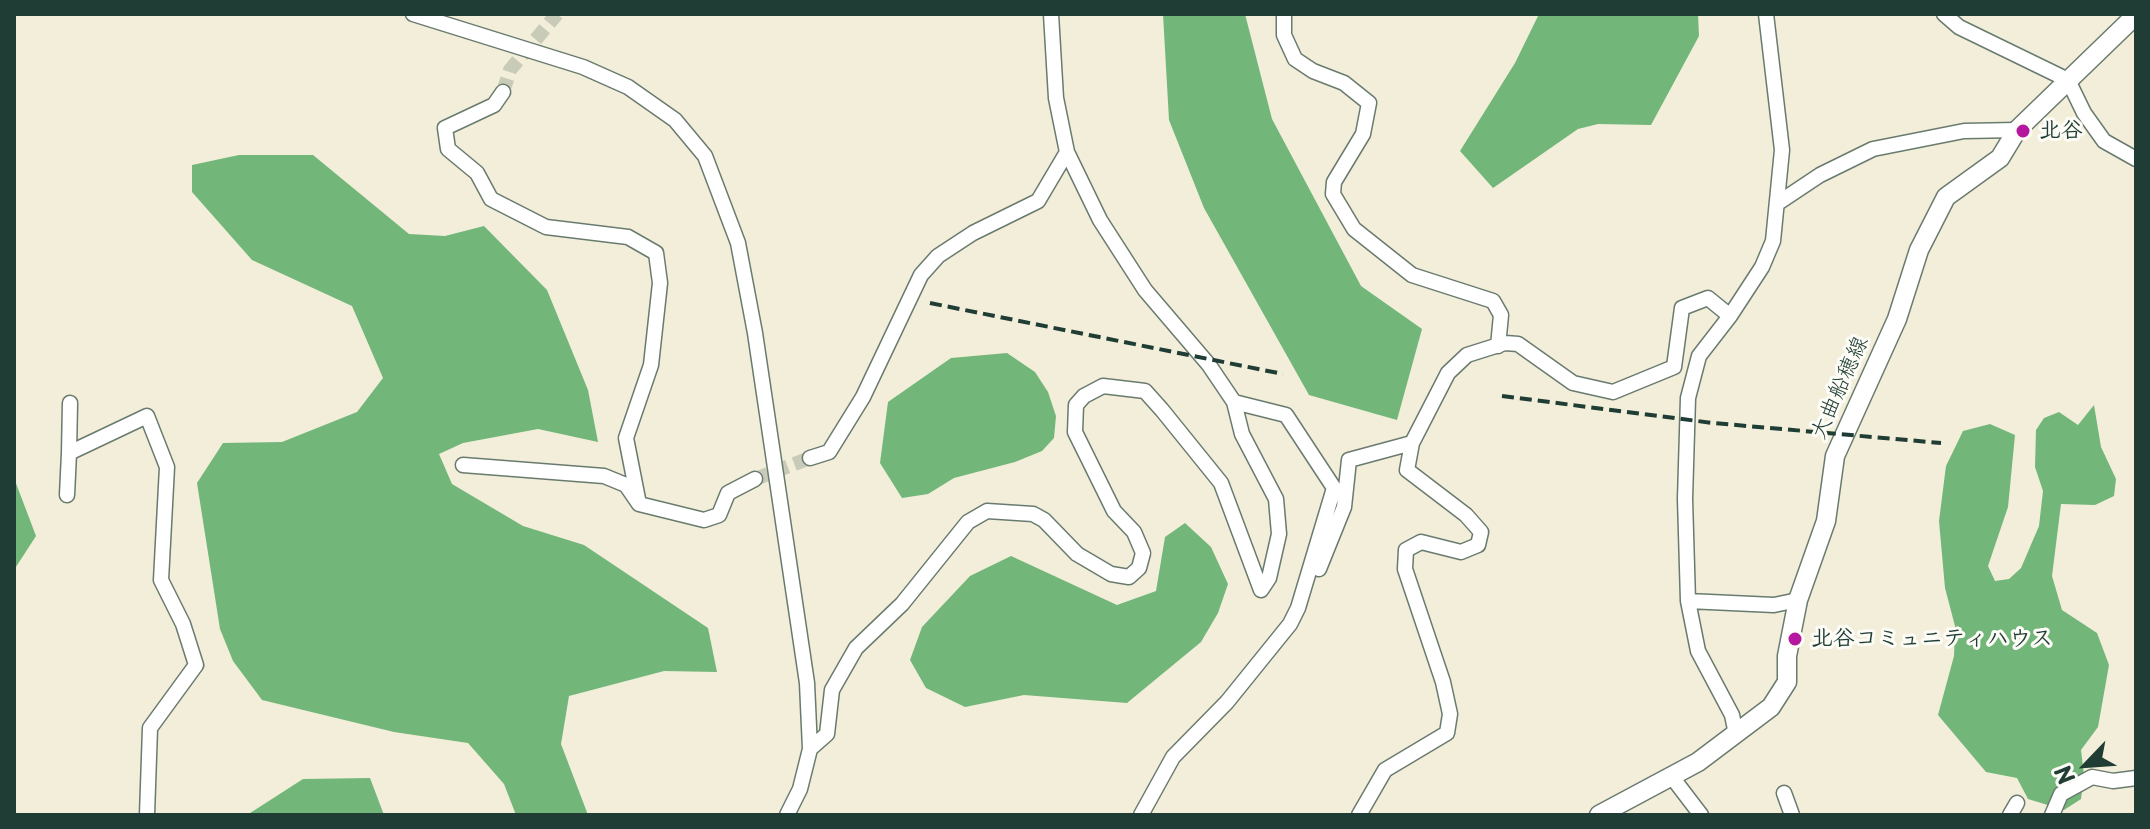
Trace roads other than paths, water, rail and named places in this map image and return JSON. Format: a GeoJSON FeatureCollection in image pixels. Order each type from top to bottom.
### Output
{"type":"FeatureCollection","features":[{"type":"Feature","properties":{"kind":"main road","name":"大曲船穂線"},"geometry":{"type":"LineString","coordinates":[[1599,815],[1672,777],[1771,707],[1787,682],[1787,656],[1798,600],[1826,521],[1835,456],[1897,319],[1919,250],[1946,197],[2000,158],[2017,130],[2136,15]]}},
{"type":"Feature","properties":{"kind":"street"},"geometry":{"type":"LineString","coordinates":[[413,14],[583,67],[628,87],[675,120],[705,156],[738,243],[755,333],[807,683],[810,749],[800,789],[787,815]]}},
{"type":"Feature","properties":{"kind":"street"},"geometry":{"type":"LineString","coordinates":[[810,749],[827,734],[832,690],[856,648],[902,604],[968,522],[987,511],[1033,514],[1044,520],[1077,554],[1111,574],[1129,577],[1139,568],[1143,553],[1134,532],[1114,511],[1075,432],[1076,405],[1103,386],[1145,391],[1221,483],[1261,590],[1269,578],[1279,534],[1276,499],[1242,434],[1234,402],[1209,365],[1145,290],[1100,220],[1067,152],[1056,98],[1051,14]]}},
{"type":"Feature","properties":{"kind":"street"},"geometry":{"type":"LineString","coordinates":[[1284,14],[1284,35],[1295,59],[1313,71],[1351,87],[1369,103],[1363,134],[1334,182],[1333,194],[1354,229],[1412,275],[1493,301],[1501,315],[1498,346]]}},
{"type":"Feature","properties":{"kind":"street"},"geometry":{"type":"LineString","coordinates":[[1736,734],[1732,715],[1698,651],[1688,601],[1685,499],[1688,398],[1699,356],[1762,267],[1773,241],[1782,150],[1766,14]]}},
{"type":"Feature","properties":{"kind":"street"},"geometry":{"type":"LineString","coordinates":[[1944,14],[1959,27],[2068,80],[2084,113],[2104,141],[2136,159]]}},
{"type":"Feature","properties":{"kind":"street"},"geometry":{"type":"LineString","coordinates":[[503,92],[494,105],[445,128],[448,149],[477,173],[491,199],[546,227],[628,237],[656,253],[660,283],[651,365],[626,438],[639,504]]}},
{"type":"Feature","properties":{"kind":"street"},"geometry":{"type":"LineString","coordinates":[[1778,203],[1820,175],[1873,149],[1964,131],[2017,130]]}},
{"type":"Feature","properties":{"kind":"street"},"geometry":{"type":"LineString","coordinates":[[810,458],[829,452],[863,397],[921,275],[938,256],[973,233],[1038,201],[1067,152]]}},
{"type":"Feature","properties":{"kind":"street"},"geometry":{"type":"LineString","coordinates":[[1359,815],[1385,770],[1447,733],[1450,714],[1443,682],[1405,569],[1406,550],[1421,542],[1461,552],[1478,545],[1481,532],[1466,515],[1407,470],[1412,443],[1448,373],[1467,355],[1518,344],[1573,383],[1613,392],[1674,367],[1682,308],[1708,298],[1730,316]]}},
{"type":"Feature","properties":{"kind":"street"},"geometry":{"type":"LineString","coordinates":[[1141,815],[1173,757],[1281,639],[1298,608],[1334,488],[1286,415],[1234,402]]}},
{"type":"Feature","properties":{"kind":"street"},"geometry":{"type":"LineString","coordinates":[[67,495],[70,403]]}},
{"type":"Feature","properties":{"kind":"street"},"geometry":{"type":"LineString","coordinates":[[69,453],[147,416],[167,467],[161,580],[183,624],[196,665],[150,728],[147,815]]}},
{"type":"Feature","properties":{"kind":"street"},"geometry":{"type":"LineString","coordinates":[[1306,583],[1314,580],[1344,507],[1349,460],[1412,443]]}},
{"type":"Feature","properties":{"kind":"street"},"geometry":{"type":"LineString","coordinates":[[463,465],[604,476],[626,485],[639,504],[704,520],[719,515],[728,493],[755,479]]}},
{"type":"Feature","properties":{"kind":"street"},"geometry":{"type":"LineString","coordinates":[[1688,601],[1774,605],[1798,600]]}},
{"type":"Feature","properties":{"kind":"street"},"geometry":{"type":"LineString","coordinates":[[1672,777],[1701,815]]}},
{"type":"Feature","properties":{"kind":"street"},"geometry":{"type":"LineString","coordinates":[[2052,815],[2061,794],[2092,777],[2113,781],[2136,778]]}},
{"type":"Feature","properties":{"kind":"street"},"geometry":{"type":"LineString","coordinates":[[1784,793],[1792,815]]}},
{"type":"Feature","properties":{"kind":"tunnel"},"geometry":{"type":"LineString","coordinates":[[503,92],[510,70],[557,14]]}},
{"type":"Feature","properties":{"kind":"tunnel"},"geometry":{"type":"LineString","coordinates":[[755,479],[810,458]]}},
{"type":"Feature","properties":{"kind":"railway"},"geometry":{"type":"LineString","coordinates":[[930,303],[1283,374]]}},
{"type":"Feature","properties":{"kind":"railway"},"geometry":{"type":"LineString","coordinates":[[1502,396],[1713,423],[1941,443]]}},
{"type":"Feature","properties":{"kind":"place","name":"北谷"},"geometry":{"type":"Point","coordinates":[2023,131]}},
{"type":"Feature","properties":{"kind":"place","name":"北谷コミュニティハウス"},"geometry":{"type":"Point","coordinates":[1795,639]}}]}
